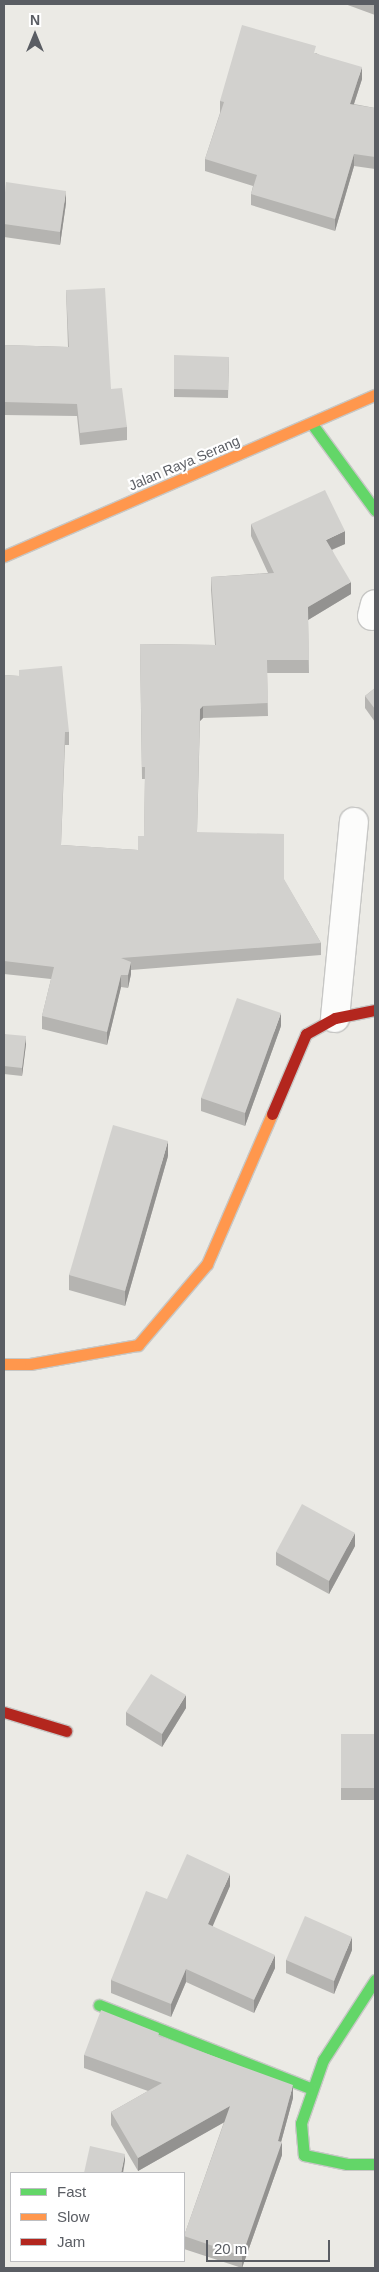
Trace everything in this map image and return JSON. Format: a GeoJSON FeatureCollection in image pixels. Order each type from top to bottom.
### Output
{"type":"FeatureCollection","features":[{"type":"Feature","properties":{"kind":"main road","name":"Jalan Raya Serang"},"geometry":{"type":"LineString","coordinates":[[4,556],[312,424],[375,395]]}},
{"type":"Feature","properties":{"kind":"main road"},"geometry":{"type":"LineString","coordinates":[[312,424],[375,510]]}},
{"type":"Feature","properties":{"kind":"main road"},"geometry":{"type":"LineString","coordinates":[[4,1364],[30,1364],[138,1345],[207,1264],[306,1034],[335,1018],[375,1010]]}},
{"type":"Feature","properties":{"kind":"main road"},"geometry":{"type":"LineString","coordinates":[[4,1712],[66,1731]]}},
{"type":"Feature","properties":{"kind":"main road"},"geometry":{"type":"LineString","coordinates":[[375,1980],[323,2060],[310,2088],[301,2122],[304,2155],[347,2164],[375,2164]]}},
{"type":"Feature","properties":{"kind":"main road"},"geometry":{"type":"LineString","coordinates":[[99,2005],[310,2088]]}},
{"type":"Feature","properties":{"kind":"street"},"geometry":{"type":"LineString","coordinates":[[335,1018],[354,822]]}},
{"type":"Feature","properties":{"kind":"building"},"geometry":{"type":"Polygon","coordinates":[[[242,25],[316,46],[314,53],[362,67],[350,104],[375,108],[375,157],[354,154],[335,219],[251,194],[257,175],[205,159],[224,102],[220,101],[242,25]]]}},
{"type":"Feature","properties":{"kind":"building"},"geometry":{"type":"Polygon","coordinates":[[[6,182],[66,191],[60,232],[4,224],[6,182]]]}},
{"type":"Feature","properties":{"kind":"building"},"geometry":{"type":"Polygon","coordinates":[[[105,288],[111,389],[122,388],[127,427],[80,433],[77,404],[4,402],[4,345],[69,347],[66,290],[105,288]]]}},
{"type":"Feature","properties":{"kind":"building"},"geometry":{"type":"Polygon","coordinates":[[[174,355],[229,357],[228,390],[174,389],[174,355]]]}},
{"type":"Feature","properties":{"kind":"building"},"geometry":{"type":"Polygon","coordinates":[[[325,490],[345,531],[326,540],[351,582],[308,607],[309,660],[267,660],[268,703],[203,706],[200,709],[197,832],[284,834],[284,879],[321,943],[121,958],[131,962],[128,975],[121,975],[107,1032],[42,1016],[54,967],[4,961],[4,675],[19,676],[19,670],[62,666],[69,732],[65,732],[61,845],[138,850],[138,836],[144,836],[145,767],[142,767],[140,644],[216,645],[211,577],[274,573],[251,524],[325,490]]]}},
{"type":"Feature","properties":{"kind":"building"},"geometry":{"type":"Polygon","coordinates":[[[375,688],[375,709],[365,696],[375,688]]]}},
{"type":"Feature","properties":{"kind":"building"},"geometry":{"type":"Polygon","coordinates":[[[237,998],[281,1013],[245,1113],[201,1098],[237,998]]]}},
{"type":"Feature","properties":{"kind":"building"},"geometry":{"type":"Polygon","coordinates":[[[4,1034],[26,1036],[22,1068],[4,1066],[4,1034]]]}},
{"type":"Feature","properties":{"kind":"building"},"geometry":{"type":"Polygon","coordinates":[[[113,1125],[168,1141],[125,1291],[69,1275],[113,1125]]]}},
{"type":"Feature","properties":{"kind":"building"},"geometry":{"type":"Polygon","coordinates":[[[302,1504],[355,1533],[329,1581],[276,1552],[302,1504]]]}},
{"type":"Feature","properties":{"kind":"building"},"geometry":{"type":"Polygon","coordinates":[[[151,1674],[186,1695],[162,1734],[126,1712],[151,1674]]]}},
{"type":"Feature","properties":{"kind":"building"},"geometry":{"type":"Polygon","coordinates":[[[341,1734],[375,1734],[375,1788],[341,1788],[341,1734]]]}},
{"type":"Feature","properties":{"kind":"building"},"geometry":{"type":"Polygon","coordinates":[[[187,1854],[230,1874],[208,1924],[275,1955],[254,2000],[186,1969],[171,2004],[111,1980],[146,1891],[167,1899],[187,1854]]]}},
{"type":"Feature","properties":{"kind":"building"},"geometry":{"type":"Polygon","coordinates":[[[305,1916],[352,1937],[334,1981],[286,1960],[305,1916]]]}},
{"type":"Feature","properties":{"kind":"building"},"geometry":{"type":"Polygon","coordinates":[[[101,2010],[159,2033],[158,2036],[293,2085],[278,2141],[282,2142],[242,2256],[185,2236],[230,2106],[138,2158],[111,2112],[162,2083],[84,2055],[101,2010]]]}},
{"type":"Feature","properties":{"kind":"building"},"geometry":{"type":"Polygon","coordinates":[[[90,2146],[125,2154],[121,2172],[84,2172],[90,2146]]]}},
{"type":"Feature","properties":{"kind":"traffic: fast"},"geometry":{"type":"LineString","coordinates":[[312,424],[375,510]]}},
{"type":"Feature","properties":{"kind":"traffic: fast"},"geometry":{"type":"LineString","coordinates":[[375,1980],[323,2060],[301,2123],[304,2155],[347,2164],[375,2164]]}},
{"type":"Feature","properties":{"kind":"traffic: fast"},"geometry":{"type":"LineString","coordinates":[[99,2005],[310,2088]]}},
{"type":"Feature","properties":{"kind":"traffic: slow"},"geometry":{"type":"LineString","coordinates":[[4,556],[375,395]]}},
{"type":"Feature","properties":{"kind":"traffic: slow"},"geometry":{"type":"LineString","coordinates":[[4,1364],[30,1364],[138,1345],[207,1264],[272,1114]]}},
{"type":"Feature","properties":{"kind":"traffic: jam"},"geometry":{"type":"LineString","coordinates":[[272,1114],[306,1034],[335,1018],[375,1010]]}},
{"type":"Feature","properties":{"kind":"traffic: jam"},"geometry":{"type":"LineString","coordinates":[[4,1712],[66,1731]]}}]}
